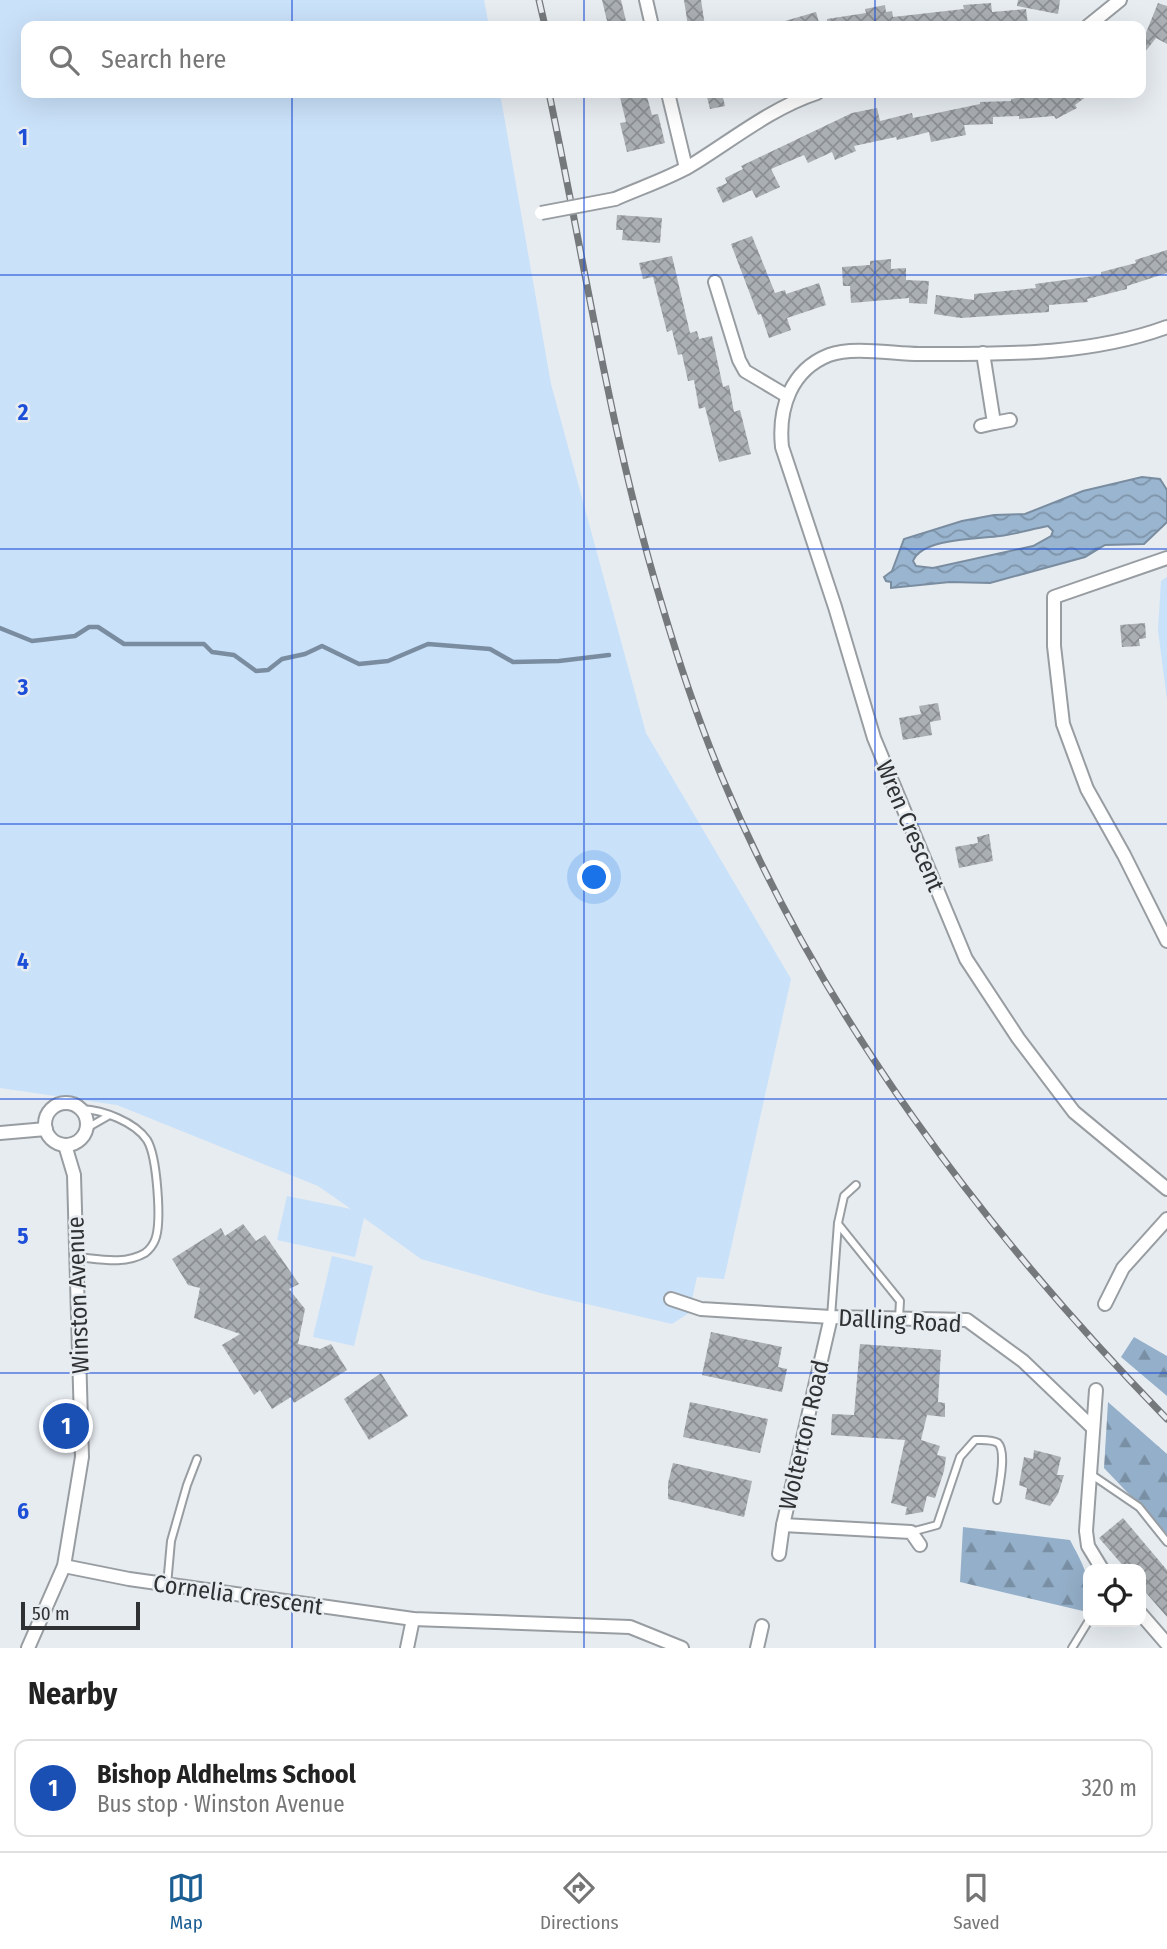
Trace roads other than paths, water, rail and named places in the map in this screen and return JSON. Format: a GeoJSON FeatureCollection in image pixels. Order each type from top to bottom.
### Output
{"type":"FeatureCollection","features":[{"type":"Feature","properties":{"kind":"street"},"geometry":{"type":"LineString","coordinates":[[646,0],[651,21]]}},
{"type":"Feature","properties":{"kind":"street"},"geometry":{"type":"LineString","coordinates":[[1094,21],[1121,0]]}},
{"type":"Feature","properties":{"kind":"street"},"geometry":{"type":"LineString","coordinates":[[669,98],[686,168]]}},
{"type":"Feature","properties":{"kind":"street"},"geometry":{"type":"LineString","coordinates":[[541,213],[615,199],[686,168],[759,121],[802,98]]}},
{"type":"Feature","properties":{"kind":"street"},"geometry":{"type":"LineString","coordinates":[[715,282],[739,360],[745,371],[787,396],[801,375],[814,363],[838,353],[1057,351],[1133,338],[1167,327]]}},
{"type":"Feature","properties":{"kind":"street"},"geometry":{"type":"LineString","coordinates":[[983,353],[988,425],[1010,420]]}},
{"type":"Feature","properties":{"kind":"street","name":"Wren Crescent"},"geometry":{"type":"LineString","coordinates":[[787,396],[782,421],[782,447],[835,607],[874,738],[965,959],[1018,1038],[1074,1112],[1167,1189]]}},
{"type":"Feature","properties":{"kind":"street"},"geometry":{"type":"LineString","coordinates":[[1167,558],[1054,597],[1054,646],[1063,724],[1087,789],[1131,867],[1167,941]]}},
{"type":"Feature","properties":{"kind":"street"},"geometry":{"type":"LineString","coordinates":[[69,1103],[82,1109],[87,1128],[81,1139],[65,1145],[52,1140],[46,1129],[47,1115],[56,1105],[69,1103]]}},
{"type":"Feature","properties":{"kind":"street"},"geometry":{"type":"LineString","coordinates":[[0,1133],[46,1129]]}},
{"type":"Feature","properties":{"kind":"street","name":"Winston Avenue"},"geometry":{"type":"LineString","coordinates":[[28,1648],[64,1566],[82,1457],[74,1175],[65,1145]]}},
{"type":"Feature","properties":{"kind":"street"},"geometry":{"type":"LineString","coordinates":[[1105,1304],[1123,1268],[1167,1219]]}},
{"type":"Feature","properties":{"kind":"street","name":"Dalling Road"},"geometry":{"type":"LineString","coordinates":[[671,1299],[701,1309],[899,1320],[967,1320],[1023,1362],[1093,1428]]}},
{"type":"Feature","properties":{"kind":"street","name":"Wolterton Road"},"geometry":{"type":"LineString","coordinates":[[779,1554],[783,1525],[831,1317]]}},
{"type":"Feature","properties":{"kind":"street"},"geometry":{"type":"LineString","coordinates":[[1096,1390],[1086,1531],[1088,1546],[1099,1564]]}},
{"type":"Feature","properties":{"kind":"street"},"geometry":{"type":"LineString","coordinates":[[783,1525],[911,1532],[920,1545]]}},
{"type":"Feature","properties":{"kind":"street","name":"Cornelia Crescent"},"geometry":{"type":"LineString","coordinates":[[64,1566],[167,1585],[413,1619],[630,1627],[682,1648]]}},
{"type":"Feature","properties":{"kind":"street"},"geometry":{"type":"LineString","coordinates":[[407,1648],[413,1619]]}},
{"type":"Feature","properties":{"kind":"street"},"geometry":{"type":"LineString","coordinates":[[1146,1620],[1167,1643]]}},
{"type":"Feature","properties":{"kind":"street"},"geometry":{"type":"LineString","coordinates":[[757,1648],[762,1626]]}},
{"type":"Feature","properties":{"kind":"lane"},"geometry":{"type":"LineString","coordinates":[[77,1257],[117,1261],[149,1250],[156,1240],[158,1203],[155,1161],[149,1143],[138,1129],[96,1110],[82,1109]]}},
{"type":"Feature","properties":{"kind":"lane"},"geometry":{"type":"LineString","coordinates":[[87,1128],[108,1116]]}},
{"type":"Feature","properties":{"kind":"lane"},"geometry":{"type":"LineString","coordinates":[[831,1317],[838,1223],[844,1196],[856,1185]]}},
{"type":"Feature","properties":{"kind":"lane"},"geometry":{"type":"LineString","coordinates":[[838,1223],[900,1301],[899,1320]]}},
{"type":"Feature","properties":{"kind":"lane"},"geometry":{"type":"LineString","coordinates":[[911,1532],[937,1525],[960,1457],[975,1440],[994,1441],[1000,1445],[1003,1452],[997,1500]]}},
{"type":"Feature","properties":{"kind":"lane"},"geometry":{"type":"LineString","coordinates":[[167,1585],[171,1541],[197,1459]]}},
{"type":"Feature","properties":{"kind":"lane"},"geometry":{"type":"LineString","coordinates":[[1090,1474],[1139,1507],[1167,1542]]}},
{"type":"Feature","properties":{"kind":"lane"},"geometry":{"type":"LineString","coordinates":[[1072,1648],[1085,1627]]}},
{"type":"Feature","properties":{"kind":"water"},"geometry":{"type":"Polygon","coordinates":[[[1142,477],[1160,479],[1167,490],[1167,522],[1144,544],[1105,545],[1085,557],[990,583],[950,582],[891,588],[891,582],[884,577],[892,571],[904,539],[962,521],[994,515],[1025,514],[1083,491],[1142,477]],[[1048,526],[939,544],[918,553],[913,561],[916,566],[933,568],[1033,546],[1051,536],[1053,531],[1048,526]]]}},
{"type":"Feature","properties":{"kind":"waterway"},"geometry":{"type":"LineString","coordinates":[[0,628],[32,641],[75,636],[89,627],[98,627],[124,644],[204,644],[212,652],[234,655],[256,671],[268,670],[282,659],[305,654],[322,646],[359,664],[388,661],[428,644],[490,649],[513,662],[559,661],[609,655]]}},
{"type":"Feature","properties":{"kind":"railway"},"geometry":{"type":"LineString","coordinates":[[539,0],[544,21]]}},
{"type":"Feature","properties":{"kind":"railway"},"geometry":{"type":"LineString","coordinates":[[550,98],[613,415],[644,542],[697,712],[721,775],[762,865],[808,952],[859,1036],[914,1118],[972,1197],[1034,1273],[1167,1419]]}},
{"type":"Feature","properties":{"kind":"place","name":"Bishop Aldhelms School"},"geometry":{"type":"Point","coordinates":[66,1426]}}]}
